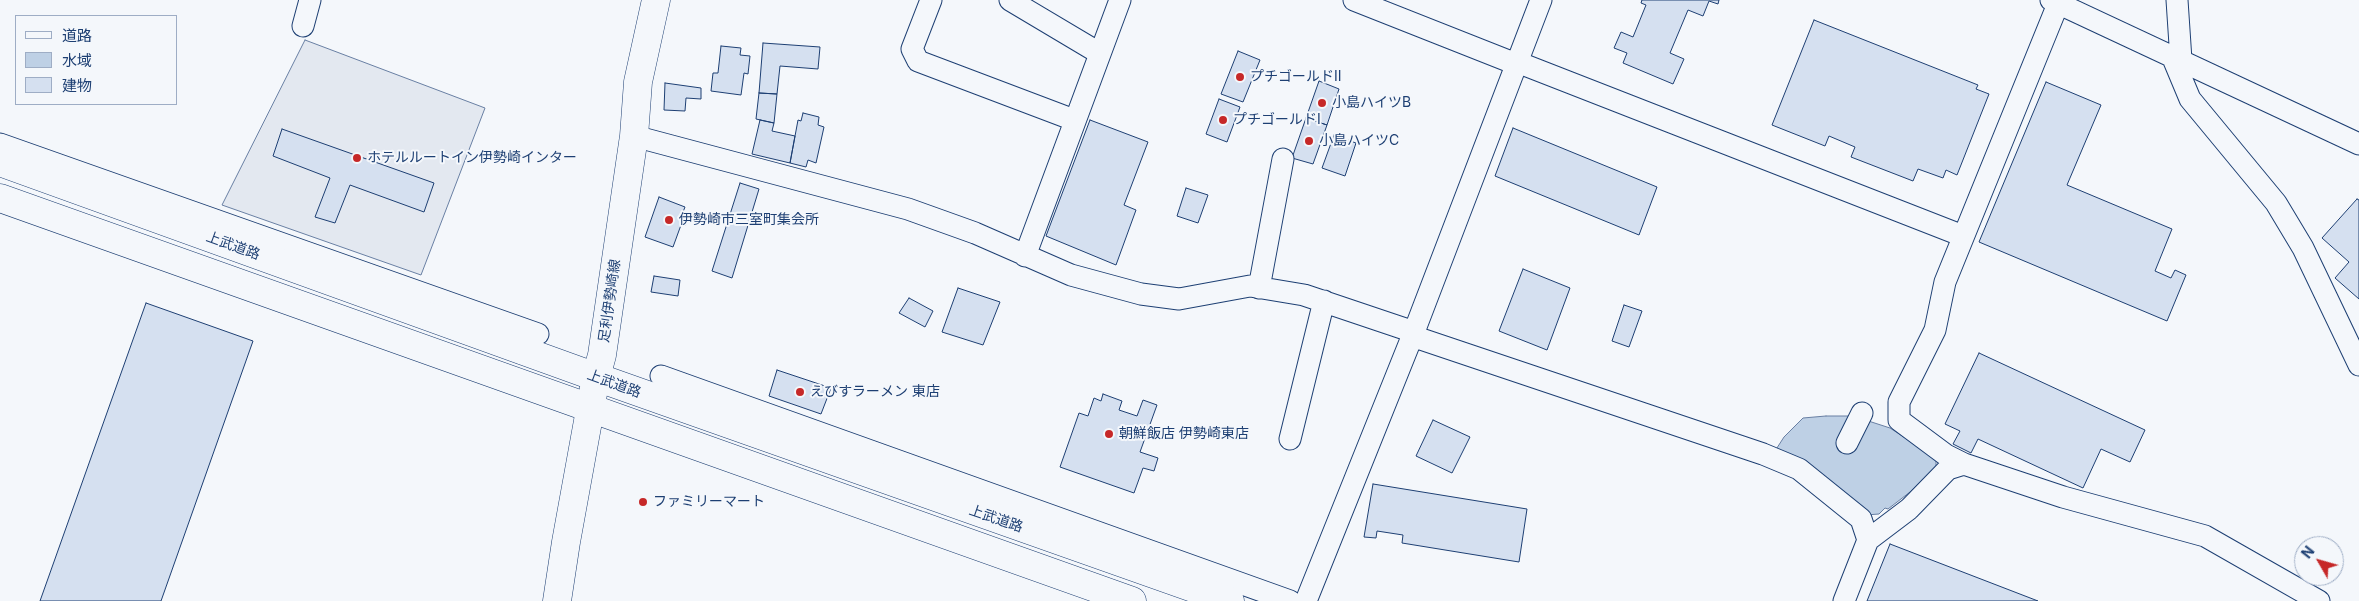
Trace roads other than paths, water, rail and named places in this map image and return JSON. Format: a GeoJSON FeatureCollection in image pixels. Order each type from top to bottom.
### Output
{"type":"FeatureCollection","features":[{"type":"Feature","properties":{"kind":"main road","name":"足利伊勢崎線"},"geometry":{"type":"LineString","coordinates":[[557,601],[566,542],[602,354],[634,136],[638,82],[656,0]]}},
{"type":"Feature","properties":{"kind":"main road","name":"上武道路"},"geometry":{"type":"LineString","coordinates":[[0,162],[596,378],[1230,601]]}},
{"type":"Feature","properties":{"kind":"main road"},"geometry":{"type":"LineString","coordinates":[[0,198],[1132,601]]}},
{"type":"Feature","properties":{"kind":"street"},"geometry":{"type":"LineString","coordinates":[[303,26],[310,0]]}},
{"type":"Feature","properties":{"kind":"street"},"geometry":{"type":"LineString","coordinates":[[931,0],[912,49],[918,61],[1074,120]]}},
{"type":"Feature","properties":{"kind":"street"},"geometry":{"type":"LineString","coordinates":[[1010,0],[1099,53]]}},
{"type":"Feature","properties":{"kind":"street"},"geometry":{"type":"LineString","coordinates":[[1025,256],[1120,0]]}},
{"type":"Feature","properties":{"kind":"street"},"geometry":{"type":"LineString","coordinates":[[1354,0],[1963,236]]}},
{"type":"Feature","properties":{"kind":"street"},"geometry":{"type":"LineString","coordinates":[[1306,601],[1413,334],[1541,0]]}},
{"type":"Feature","properties":{"kind":"street"},"geometry":{"type":"LineString","coordinates":[[2177,0],[2177,58],[2190,99],[2276,203],[2298,240],[2359,365]]}},
{"type":"Feature","properties":{"kind":"street"},"geometry":{"type":"LineString","coordinates":[[2320,601],[2205,536],[2063,498],[1964,464],[1946,455],[1899,420],[1899,402],[1935,330],[1945,282],[2054,2],[2359,144]]}},
{"type":"Feature","properties":{"kind":"street"},"geometry":{"type":"LineString","coordinates":[[634,136],[908,209],[975,233],[1071,275],[1141,294],[1179,299],[1250,286],[1304,295],[1324,301],[1413,334],[1763,454],[1799,469],[1861,519],[1868,540]]}},
{"type":"Feature","properties":{"kind":"street"},"geometry":{"type":"LineString","coordinates":[[0,144],[538,334]]}},
{"type":"Feature","properties":{"kind":"street"},"geometry":{"type":"LineString","coordinates":[[1259,288],[1283,159]]}},
{"type":"Feature","properties":{"kind":"street"},"geometry":{"type":"LineString","coordinates":[[361,272],[382,300]]}},
{"type":"Feature","properties":{"kind":"street"},"geometry":{"type":"LineString","coordinates":[[1290,438],[1324,301]]}},
{"type":"Feature","properties":{"kind":"street"},"geometry":{"type":"LineString","coordinates":[[660,376],[1290,601]]}},
{"type":"Feature","properties":{"kind":"street"},"geometry":{"type":"LineString","coordinates":[[1846,443],[1862,413]]}},
{"type":"Feature","properties":{"kind":"street"},"geometry":{"type":"LineString","coordinates":[[788,445],[825,434]]}},
{"type":"Feature","properties":{"kind":"street"},"geometry":{"type":"LineString","coordinates":[[1844,601],[1868,540],[1909,509],[1948,469],[1964,464]]}},
{"type":"Feature","properties":{"kind":"water"},"geometry":{"type":"Polygon","coordinates":[[[1853,416],[1890,428],[1936,458],[1936,466],[1910,492],[1888,509],[1885,508],[1879,514],[1866,515],[1775,451],[1784,437],[1803,418],[1853,416]]]}},
{"type":"Feature","properties":{"kind":"place","name":"プチゴールドⅡ"},"geometry":{"type":"Point","coordinates":[1240,77]}},
{"type":"Feature","properties":{"kind":"place","name":"小島ハイツB"},"geometry":{"type":"Point","coordinates":[1322,103]}},
{"type":"Feature","properties":{"kind":"place","name":"プチゴールドⅠ"},"geometry":{"type":"Point","coordinates":[1223,120]}},
{"type":"Feature","properties":{"kind":"place","name":"小島ハイツC"},"geometry":{"type":"Point","coordinates":[1309,141]}},
{"type":"Feature","properties":{"kind":"place","name":"ホテルルートイン伊勢崎インター"},"geometry":{"type":"Point","coordinates":[357,158]}},
{"type":"Feature","properties":{"kind":"place","name":"伊勢崎市三室町集会所"},"geometry":{"type":"Point","coordinates":[669,220]}},
{"type":"Feature","properties":{"kind":"place","name":"えびすラーメン 東店"},"geometry":{"type":"Point","coordinates":[800,392]}},
{"type":"Feature","properties":{"kind":"place","name":"朝鮮飯店 伊勢崎東店"},"geometry":{"type":"Point","coordinates":[1109,434]}},
{"type":"Feature","properties":{"kind":"place","name":"ファミリーマート"},"geometry":{"type":"Point","coordinates":[643,502]}}]}
